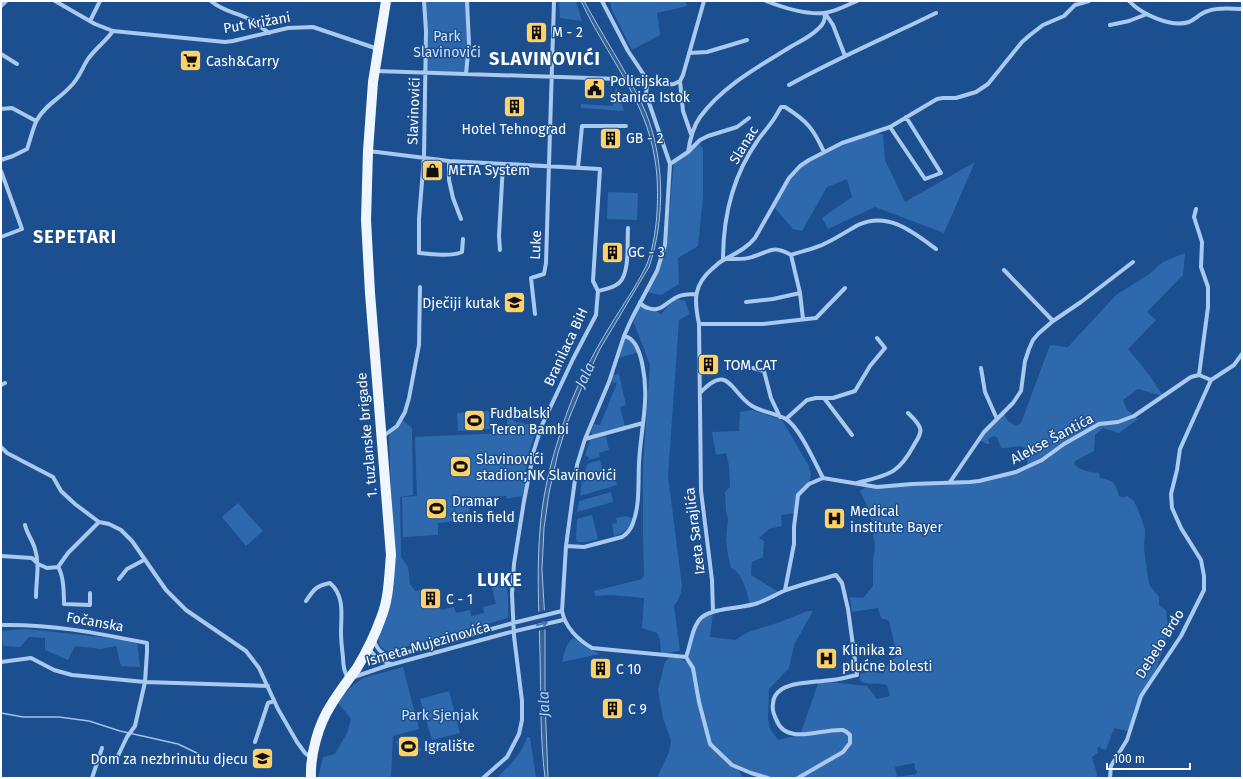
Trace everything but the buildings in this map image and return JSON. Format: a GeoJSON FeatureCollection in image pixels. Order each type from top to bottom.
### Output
{"type":"FeatureCollection","features":[{"type":"Feature","properties":{"kind":"main road","name":"1. tuzlanske brigade"},"geometry":{"type":"LineString","coordinates":[[311,778],[312,758],[321,724],[330,706],[358,666],[382,617],[386,602],[391,555],[370,293],[366,220],[368,151],[375,71],[386,1]]}},
{"type":"Feature","properties":{"kind":"street"},"geometry":{"type":"LineString","coordinates":[[1,6],[6,1]]}},
{"type":"Feature","properties":{"kind":"street","name":"Put Križani"},"geometry":{"type":"LineString","coordinates":[[55,1],[90,21],[113,31],[225,42],[288,28],[313,27],[378,48]]}},
{"type":"Feature","properties":{"kind":"street"},"geometry":{"type":"LineString","coordinates":[[90,21],[100,1]]}},
{"type":"Feature","properties":{"kind":"street"},"geometry":{"type":"LineString","coordinates":[[211,1],[219,8],[247,18],[269,33]]}},
{"type":"Feature","properties":{"kind":"street"},"geometry":{"type":"LineString","coordinates":[[375,71],[424,72],[426,31],[424,1]]}},
{"type":"Feature","properties":{"kind":"street"},"geometry":{"type":"LineString","coordinates":[[466,74],[469,42],[468,1]]}},
{"type":"Feature","properties":{"kind":"street"},"geometry":{"type":"LineString","coordinates":[[550,167],[554,1]]}},
{"type":"Feature","properties":{"kind":"street"},"geometry":{"type":"LineString","coordinates":[[602,1],[628,51],[644,75],[647,84],[646,94],[670,164],[665,245],[657,270],[624,336],[609,382],[585,439],[577,465],[566,546],[562,611],[564,620],[570,629],[583,642],[592,648],[686,656]]}},
{"type":"Feature","properties":{"kind":"street"},"geometry":{"type":"LineString","coordinates":[[691,134],[683,111],[680,81],[704,1]]}},
{"type":"Feature","properties":{"kind":"street"},"geometry":{"type":"LineString","coordinates":[[766,1],[791,9],[825,13],[857,1]]}},
{"type":"Feature","properties":{"kind":"street"},"geometry":{"type":"LineString","coordinates":[[845,288],[820,316],[816,318],[763,324],[699,324],[696,307],[696,294],[700,281],[705,275],[725,260],[748,246],[755,238],[789,178],[795,171],[809,160],[824,152],[852,139],[890,127],[937,99],[956,98],[976,92],[988,84],[1017,47],[1030,35],[1043,25],[1064,16],[1075,5],[1089,1]]}},
{"type":"Feature","properties":{"kind":"street"},"geometry":{"type":"LineString","coordinates":[[1129,1],[1146,14],[1180,24],[1194,20],[1202,13],[1209,10],[1242,8]]}},
{"type":"Feature","properties":{"kind":"street"},"geometry":{"type":"LineString","coordinates":[[825,13],[833,25],[845,56]]}},
{"type":"Feature","properties":{"kind":"street"},"geometry":{"type":"LineString","coordinates":[[688,152],[691,134],[699,118],[713,101],[760,64],[809,37],[820,28],[825,20],[825,13]]}},
{"type":"Feature","properties":{"kind":"street"},"geometry":{"type":"LineString","coordinates":[[789,85],[845,56],[936,14]]}},
{"type":"Feature","properties":{"kind":"street"},"geometry":{"type":"LineString","coordinates":[[1110,25],[1130,21],[1146,14]]}},
{"type":"Feature","properties":{"kind":"street"},"geometry":{"type":"LineString","coordinates":[[1,160],[27,149],[36,121],[45,108],[64,93],[78,79],[87,60],[106,41],[113,31]]}},
{"type":"Feature","properties":{"kind":"street"},"geometry":{"type":"LineString","coordinates":[[689,53],[707,52],[747,40]]}},
{"type":"Feature","properties":{"kind":"street"},"geometry":{"type":"LineString","coordinates":[[1,54],[17,64]]}},
{"type":"Feature","properties":{"kind":"street","name":"Slavinovići"},"geometry":{"type":"LineString","coordinates":[[463,239],[462,252],[457,254],[442,255],[419,253],[419,219],[424,157],[424,72],[619,79],[637,80],[647,84],[666,85],[674,84],[680,81]]}},
{"type":"Feature","properties":{"kind":"street","name":"Slanac"},"geometry":{"type":"LineString","coordinates":[[725,260],[723,247],[726,220],[734,186],[746,160],[758,140],[782,107],[808,123],[817,136],[824,152]]}},
{"type":"Feature","properties":{"kind":"street"},"geometry":{"type":"LineString","coordinates":[[1,109],[12,108],[36,121]]}},
{"type":"Feature","properties":{"kind":"street"},"geometry":{"type":"LineString","coordinates":[[890,127],[925,179],[941,173],[906,117]]}},
{"type":"Feature","properties":{"kind":"street","name":"Slanac"},"geometry":{"type":"LineString","coordinates":[[670,164],[688,152],[700,140],[737,127],[749,118]]}},
{"type":"Feature","properties":{"kind":"street"},"geometry":{"type":"LineString","coordinates":[[368,151],[449,160],[578,168],[582,126],[626,126]]}},
{"type":"Feature","properties":{"kind":"street"},"geometry":{"type":"LineString","coordinates":[[449,160],[449,180],[453,198],[461,219]]}},
{"type":"Feature","properties":{"kind":"street"},"geometry":{"type":"LineString","coordinates":[[500,250],[504,164]]}},
{"type":"Feature","properties":{"kind":"street","name":"Luke"},"geometry":{"type":"LineString","coordinates":[[535,314],[531,278],[544,274],[546,263],[550,167]]}},
{"type":"Feature","properties":{"kind":"street","name":"Branilaca BiH"},"geometry":{"type":"LineString","coordinates":[[513,631],[512,594],[514,564],[534,450],[545,418],[596,315],[598,291],[593,281],[600,169],[578,168]]}},
{"type":"Feature","properties":{"kind":"street"},"geometry":{"type":"LineString","coordinates":[[1,171],[5,186],[14,205],[22,229],[1,238]]}},
{"type":"Feature","properties":{"kind":"street"},"geometry":{"type":"LineString","coordinates":[[1196,209],[1194,217],[1202,242],[1201,268],[1208,287],[1208,307],[1199,375],[1211,380],[1234,365],[1242,354]]}},
{"type":"Feature","properties":{"kind":"street"},"geometry":{"type":"LineString","coordinates":[[725,260],[747,259],[775,249],[791,255],[824,244],[859,225],[874,220],[887,221],[905,227],[936,249]]}},
{"type":"Feature","properties":{"kind":"street"},"geometry":{"type":"LineString","coordinates":[[598,291],[611,288],[620,283],[625,276],[628,228]]}},
{"type":"Feature","properties":{"kind":"street"},"geometry":{"type":"LineString","coordinates":[[791,255],[800,292],[803,320]]}},
{"type":"Feature","properties":{"kind":"street"},"geometry":{"type":"LineString","coordinates":[[950,482],[984,432],[1013,403],[1020,391],[1025,361],[1033,340],[1053,321],[1081,302],[1133,262]]}},
{"type":"Feature","properties":{"kind":"street"},"geometry":{"type":"LineString","coordinates":[[1004,270],[1053,321]]}},
{"type":"Feature","properties":{"kind":"street"},"geometry":{"type":"LineString","coordinates":[[382,437],[397,426],[405,412],[409,398],[420,345],[420,287]]}},
{"type":"Feature","properties":{"kind":"street"},"geometry":{"type":"LineString","coordinates":[[746,302],[773,299],[800,292]]}},
{"type":"Feature","properties":{"kind":"street"},"geometry":{"type":"LineString","coordinates":[[640,302],[642,306],[656,310],[684,294],[696,294]]}},
{"type":"Feature","properties":{"kind":"street","name":"Izeta Sarajlića"},"geometry":{"type":"LineString","coordinates":[[699,324],[701,492],[712,580],[713,612]]}},
{"type":"Feature","properties":{"kind":"street"},"geometry":{"type":"LineString","coordinates":[[566,546],[585,547],[617,538],[626,534],[632,527],[635,518],[645,401],[641,358],[634,342],[627,336],[624,336]]}},
{"type":"Feature","properties":{"kind":"street"},"geometry":{"type":"LineString","coordinates":[[786,419],[807,400],[816,398],[833,398],[855,391],[870,366],[884,348],[877,338]]}},
{"type":"Feature","properties":{"kind":"street"},"geometry":{"type":"LineString","coordinates":[[753,368],[764,371],[771,398],[781,417]]}},
{"type":"Feature","properties":{"kind":"street"},"geometry":{"type":"LineString","coordinates":[[981,368],[985,392],[997,418]]}},
{"type":"Feature","properties":{"kind":"street","name":"Alekse Šantića"},"geometry":{"type":"LineString","coordinates":[[823,478],[878,487],[979,481],[1016,472],[1042,460],[1064,444],[1099,424],[1118,422],[1134,416],[1191,377],[1199,375]]}},
{"type":"Feature","properties":{"kind":"street"},"geometry":{"type":"LineString","coordinates":[[700,394],[713,382],[719,379],[731,384],[750,405],[786,419],[795,427],[823,478],[809,484],[798,495],[794,527],[794,544],[785,590]]}},
{"type":"Feature","properties":{"kind":"street","name":"Debelo Brdo"},"geometry":{"type":"LineString","coordinates":[[1110,778],[1111,766],[1127,740],[1141,696],[1181,636],[1204,590],[1204,576],[1201,560],[1181,528],[1172,508],[1171,494],[1180,449],[1211,380]]}},
{"type":"Feature","properties":{"kind":"street"},"geometry":{"type":"LineString","coordinates":[[824,398],[852,435]]}},
{"type":"Feature","properties":{"kind":"street","name":"Alekse Šantića"},"geometry":{"type":"LineString","coordinates":[[855,484],[884,476],[898,469],[903,463],[921,432],[920,426],[908,413]]}},
{"type":"Feature","properties":{"kind":"street"},"geometry":{"type":"LineString","coordinates":[[585,439],[643,423]]}},
{"type":"Feature","properties":{"kind":"street"},"geometry":{"type":"LineString","coordinates":[[1,447],[7,453],[53,477],[61,491],[75,504],[99,522],[109,524],[121,530],[132,541],[166,590],[186,610],[246,651],[259,668],[274,701],[297,742],[312,758]]}},
{"type":"Feature","properties":{"kind":"street"},"geometry":{"type":"LineString","coordinates":[[58,568],[68,553],[99,522]]}},
{"type":"Feature","properties":{"kind":"street"},"geometry":{"type":"LineString","coordinates":[[25,525],[27,533],[35,547],[38,564],[36,597]]}},
{"type":"Feature","properties":{"kind":"street"},"geometry":{"type":"LineString","coordinates":[[1,556],[32,558],[38,564],[47,568],[58,568]]}},
{"type":"Feature","properties":{"kind":"street"},"geometry":{"type":"LineString","coordinates":[[119,579],[127,569],[144,560]]}},
{"type":"Feature","properties":{"kind":"street"},"geometry":{"type":"LineString","coordinates":[[58,568],[61,571],[64,604],[90,606],[90,593]]}},
{"type":"Feature","properties":{"kind":"street"},"geometry":{"type":"LineString","coordinates":[[768,778],[751,773],[732,764],[710,744],[699,702],[693,668],[686,656],[697,624],[702,618],[713,612],[740,608],[758,603],[785,590],[836,575],[842,583],[848,609],[857,674],[841,679],[805,683],[785,688],[780,690],[774,696],[773,705],[777,724],[782,729],[793,734],[808,735],[844,730],[850,735],[850,743],[843,752],[798,778]]}},
{"type":"Feature","properties":{"kind":"street"},"geometry":{"type":"LineString","coordinates":[[306,600],[315,587],[322,584],[330,583],[336,588],[340,599],[343,664],[346,675],[349,679]]}},
{"type":"Feature","properties":{"kind":"street","name":"Ismeta Mujezinovića"},"geometry":{"type":"LineString","coordinates":[[373,637],[380,651],[387,655],[394,656],[562,611]]}},
{"type":"Feature","properties":{"kind":"street","name":"Ismeta Mujezinovića"},"geometry":{"type":"LineString","coordinates":[[349,679],[392,664],[513,631],[564,620]]}},
{"type":"Feature","properties":{"kind":"street","name":"Fočanska"},"geometry":{"type":"LineString","coordinates":[[1,624],[29,624],[76,629],[146,643],[147,652],[145,682],[135,726],[127,737],[116,762]]}},
{"type":"Feature","properties":{"kind":"street"},"geometry":{"type":"LineString","coordinates":[[483,778],[507,758],[518,734],[522,720],[522,702],[513,631]]}},
{"type":"Feature","properties":{"kind":"street"},"geometry":{"type":"LineString","coordinates":[[368,648],[378,659],[392,664]]}},
{"type":"Feature","properties":{"kind":"street"},"geometry":{"type":"LineString","coordinates":[[1,662],[31,658],[54,670],[72,675],[145,682],[268,686]]}},
{"type":"Feature","properties":{"kind":"street"},"geometry":{"type":"LineString","coordinates":[[255,742],[268,703],[274,701]]}},
{"type":"Feature","properties":{"kind":"street"},"geometry":{"type":"LineString","coordinates":[[92,778],[102,748]]}},
{"type":"Feature","properties":{"kind":"green space","name":"Park Slavinovići"},"geometry":{"type":"Polygon","coordinates":[[[424,1],[467,1],[469,43],[466,74],[424,72],[424,1]]]}},
{"type":"Feature","properties":{"kind":"green space"},"geometry":{"type":"Polygon","coordinates":[[[559,1],[576,1],[582,21],[560,18],[559,1]]]}},
{"type":"Feature","properties":{"kind":"green space"},"geometry":{"type":"Polygon","coordinates":[[[610,1],[685,1],[687,6],[657,13],[660,35],[632,50],[612,10],[610,1]]]}},
{"type":"Feature","properties":{"kind":"green space"},"geometry":{"type":"Polygon","coordinates":[[[616,86],[624,111],[581,108],[581,104],[613,106],[616,86]]]}},
{"type":"Feature","properties":{"kind":"green space"},"geometry":{"type":"Polygon","coordinates":[[[878,131],[878,134],[883,134],[885,160],[905,202],[975,162],[944,233],[875,207],[828,229],[822,218],[852,197],[847,179],[827,187],[802,231],[793,229],[773,206],[795,171],[824,152],[878,131]]]}},
{"type":"Feature","properties":{"kind":"green space"},"geometry":{"type":"Polygon","coordinates":[[[699,144],[703,148],[703,197],[698,246],[678,258],[679,284],[661,295],[646,292],[667,241],[674,161],[699,144]]]}},
{"type":"Feature","properties":{"kind":"green space"},"geometry":{"type":"Polygon","coordinates":[[[608,192],[638,193],[637,220],[607,219],[608,192]]]}},
{"type":"Feature","properties":{"kind":"green space"},"geometry":{"type":"Polygon","coordinates":[[[1185,253],[1183,275],[1147,312],[1156,320],[1128,349],[1150,376],[1163,396],[1138,389],[1123,400],[1127,410],[1138,419],[1119,433],[1103,428],[1095,435],[1094,451],[1075,461],[1074,464],[1085,471],[1099,473],[1100,478],[1111,481],[1115,485],[1119,496],[1127,496],[1134,501],[1145,530],[1144,549],[1148,579],[1150,586],[1159,597],[1159,605],[1166,610],[1168,624],[1167,635],[1159,661],[1128,731],[1115,728],[1106,750],[1099,746],[1097,749],[1098,753],[1092,757],[1097,778],[768,778],[737,767],[742,776],[745,778],[657,778],[669,752],[671,741],[663,718],[658,690],[665,662],[669,658],[678,658],[687,662],[689,645],[698,623],[705,616],[713,612],[710,637],[735,640],[748,632],[808,611],[813,611],[794,645],[789,668],[769,689],[768,719],[770,729],[778,740],[800,735],[819,681],[867,686],[877,699],[890,696],[887,685],[860,681],[860,674],[863,673],[877,672],[883,674],[890,661],[897,656],[889,621],[881,618],[878,608],[852,612],[850,597],[863,598],[873,586],[873,561],[875,548],[873,533],[869,510],[860,491],[867,486],[970,482],[1016,472],[1027,465],[1027,451],[1022,446],[1001,448],[997,437],[994,436],[988,439],[990,444],[979,440],[1005,411],[1005,416],[1008,421],[1016,426],[1021,423],[1050,345],[1068,347],[1116,295],[1148,275],[1163,262],[1185,253]],[[914,763],[895,767],[897,777],[916,774],[917,771],[914,763]]]}},
{"type":"Feature","properties":{"kind":"green space"},"geometry":{"type":"Polygon","coordinates":[[[675,298],[685,301],[690,314],[679,320],[668,476],[682,586],[680,597],[674,606],[680,651],[661,654],[660,639],[657,633],[642,628],[644,598],[612,595],[595,596],[594,591],[642,579],[644,575],[643,465],[650,365],[632,318],[640,302],[661,314],[675,298]]]}},
{"type":"Feature","properties":{"kind":"green space"},"geometry":{"type":"Polygon","coordinates":[[[625,338],[628,338],[639,352],[619,358],[625,338]]]}},
{"type":"Feature","properties":{"kind":"green space"},"geometry":{"type":"Polygon","coordinates":[[[619,374],[626,405],[620,407],[625,426],[592,435],[591,432],[594,424],[600,425],[617,383],[611,382],[613,375],[619,374]]]}},
{"type":"Feature","properties":{"kind":"green space"},"geometry":{"type":"Polygon","coordinates":[[[752,410],[782,420],[809,466],[811,475],[809,484],[798,495],[795,513],[781,515],[782,526],[769,529],[759,538],[764,541],[763,557],[752,562],[751,575],[780,593],[750,605],[744,584],[735,570],[731,568],[728,555],[726,540],[728,519],[725,492],[730,487],[729,466],[726,453],[716,455],[712,432],[739,431],[740,412],[752,410]]]}},
{"type":"Feature","properties":{"kind":"green space","name":"Fudbalski Teren Bambi"},"geometry":{"type":"Polygon","coordinates":[[[489,411],[490,429],[458,431],[457,413],[489,411]]]}},
{"type":"Feature","properties":{"kind":"green space"},"geometry":{"type":"Polygon","coordinates":[[[507,416],[516,422],[537,426],[529,452],[523,483],[526,483],[522,496],[507,499],[506,496],[469,498],[470,520],[438,523],[438,535],[403,537],[402,497],[417,496],[415,437],[503,433],[503,429],[507,429],[507,416]]]}},
{"type":"Feature","properties":{"kind":"green space"},"geometry":{"type":"Polygon","coordinates":[[[402,420],[412,428],[413,495],[400,497],[401,557],[408,567],[410,584],[415,591],[422,590],[426,607],[439,604],[441,610],[454,607],[456,613],[470,610],[471,616],[484,613],[483,607],[496,604],[492,588],[497,586],[496,580],[499,573],[503,575],[508,595],[508,618],[388,652],[380,646],[378,637],[392,513],[389,436],[393,429],[402,420]]]}},
{"type":"Feature","properties":{"kind":"green space"},"geometry":{"type":"Polygon","coordinates":[[[606,436],[609,450],[599,453],[600,457],[588,460],[589,457],[585,456],[590,440],[606,436]]]}},
{"type":"Feature","properties":{"kind":"green space"},"geometry":{"type":"Polygon","coordinates":[[[600,460],[603,472],[584,477],[587,464],[600,460]]]}},
{"type":"Feature","properties":{"kind":"green space"},"geometry":{"type":"Polygon","coordinates":[[[613,471],[617,485],[580,496],[582,480],[613,471]]]}},
{"type":"Feature","properties":{"kind":"green space"},"geometry":{"type":"Polygon","coordinates":[[[611,492],[613,502],[577,512],[579,501],[611,492]]]}},
{"type":"Feature","properties":{"kind":"green space"},"geometry":{"type":"Polygon","coordinates":[[[238,503],[263,531],[246,546],[222,517],[238,503]]]}},
{"type":"Feature","properties":{"kind":"green space"},"geometry":{"type":"Polygon","coordinates":[[[592,515],[598,539],[587,542],[577,542],[577,519],[592,515]]]}},
{"type":"Feature","properties":{"kind":"green space"},"geometry":{"type":"Polygon","coordinates":[[[626,516],[632,518],[629,527],[621,534],[614,536],[612,524],[617,523],[616,518],[626,516]]]}},
{"type":"Feature","properties":{"kind":"green space"},"geometry":{"type":"Polygon","coordinates":[[[26,629],[137,641],[140,667],[121,666],[116,646],[101,649],[75,646],[68,660],[45,650],[45,638],[29,637],[20,647],[3,646],[1,631],[26,629]]]}},
{"type":"Feature","properties":{"kind":"green space"},"geometry":{"type":"Polygon","coordinates":[[[574,638],[587,648],[600,654],[562,662],[567,645],[574,638]]]}},
{"type":"Feature","properties":{"kind":"green space"},"geometry":{"type":"Polygon","coordinates":[[[403,667],[419,729],[393,736],[391,778],[318,778],[323,757],[335,754],[347,733],[351,719],[338,703],[350,688],[363,678],[403,667]]]}},
{"type":"Feature","properties":{"kind":"green space","name":"Park Sjenjak"},"geometry":{"type":"Polygon","coordinates":[[[449,691],[460,733],[432,740],[420,699],[449,691]]]}},
{"type":"Feature","properties":{"kind":"green space","name":"Igralište"},"geometry":{"type":"Polygon","coordinates":[[[417,736],[421,751],[400,756],[396,741],[417,736]]]}},
{"type":"Feature","properties":{"kind":"green space"},"geometry":{"type":"Polygon","coordinates":[[[527,737],[530,737],[536,778],[497,778],[522,749],[527,737]]]}},
{"type":"Feature","properties":{"kind":"water","name":"Jala"},"geometry":{"type":"Polygon","coordinates":[[[581,1],[584,1],[628,78],[650,123],[659,164],[660,207],[655,248],[649,267],[600,349],[582,387],[568,421],[558,453],[549,493],[544,528],[542,570],[545,621],[545,699],[548,778],[545,778],[541,732],[538,570],[539,536],[546,486],[564,420],[581,378],[602,339],[646,266],[653,243],[658,199],[655,160],[643,117],[624,78],[581,1]]]}},
{"type":"Feature","properties":{"kind":"pier"},"geometry":{"type":"Polygon","coordinates":[[[546,610],[547,629],[537,631],[537,612],[546,610]]]}},
{"type":"Feature","properties":{"kind":"waterway"},"geometry":{"type":"LineString","coordinates":[[1,713],[23,717],[59,717],[89,721],[120,731],[178,744],[199,754]]}},
{"type":"Feature","properties":{"kind":"place","name":"M - 2"},"geometry":{"type":"Point","coordinates":[537,32]}},
{"type":"Feature","properties":{"kind":"place","name":"Cash&Carry"},"geometry":{"type":"Point","coordinates":[190,61]}},
{"type":"Feature","properties":{"kind":"place","name":"Policijska stanica Istok"},"geometry":{"type":"Point","coordinates":[594,89]}},
{"type":"Feature","properties":{"kind":"place","name":"Hotel Tehnograd"},"geometry":{"type":"Point","coordinates":[514,107]}},
{"type":"Feature","properties":{"kind":"place","name":"GB - 2"},"geometry":{"type":"Point","coordinates":[610,138]}},
{"type":"Feature","properties":{"kind":"place","name":"META System"},"geometry":{"type":"Point","coordinates":[433,170]}},
{"type":"Feature","properties":{"kind":"place","name":"GC - 3"},"geometry":{"type":"Point","coordinates":[613,252]}},
{"type":"Feature","properties":{"kind":"place","name":"Dječiji kutak"},"geometry":{"type":"Point","coordinates":[515,303]}},
{"type":"Feature","properties":{"kind":"place","name":"TOM CAT"},"geometry":{"type":"Point","coordinates":[708,365]}},
{"type":"Feature","properties":{"kind":"place","name":"Fudbalski Teren Bambi"},"geometry":{"type":"Point","coordinates":[474,421]}},
{"type":"Feature","properties":{"kind":"place","name":"Slavinovići stadion;NK Slavinovići"},"geometry":{"type":"Point","coordinates":[461,467]}},
{"type":"Feature","properties":{"kind":"place","name":"Dramar tenis field"},"geometry":{"type":"Point","coordinates":[436,509]}},
{"type":"Feature","properties":{"kind":"place","name":"Medical institute Bayer"},"geometry":{"type":"Point","coordinates":[835,519]}},
{"type":"Feature","properties":{"kind":"place","name":"C - 1"},"geometry":{"type":"Point","coordinates":[431,599]}},
{"type":"Feature","properties":{"kind":"place","name":"Klinika za plućne bolesti"},"geometry":{"type":"Point","coordinates":[827,658]}},
{"type":"Feature","properties":{"kind":"place","name":"C 10"},"geometry":{"type":"Point","coordinates":[601,669]}},
{"type":"Feature","properties":{"kind":"place","name":"C 9"},"geometry":{"type":"Point","coordinates":[612,709]}},
{"type":"Feature","properties":{"kind":"place","name":"Igralište"},"geometry":{"type":"Point","coordinates":[409,746]}},
{"type":"Feature","properties":{"kind":"place","name":"Dom za nezbrinutu djecu"},"geometry":{"type":"Point","coordinates":[263,759]}},
{"type":"Feature","properties":{"kind":"district","name":"SLAVINOVIĆI"},"geometry":{"type":"Point","coordinates":[545,59]}},
{"type":"Feature","properties":{"kind":"district","name":"SEPETARI"},"geometry":{"type":"Point","coordinates":[75,237]}},
{"type":"Feature","properties":{"kind":"district","name":"LUKE"},"geometry":{"type":"Point","coordinates":[500,580]}}]}
